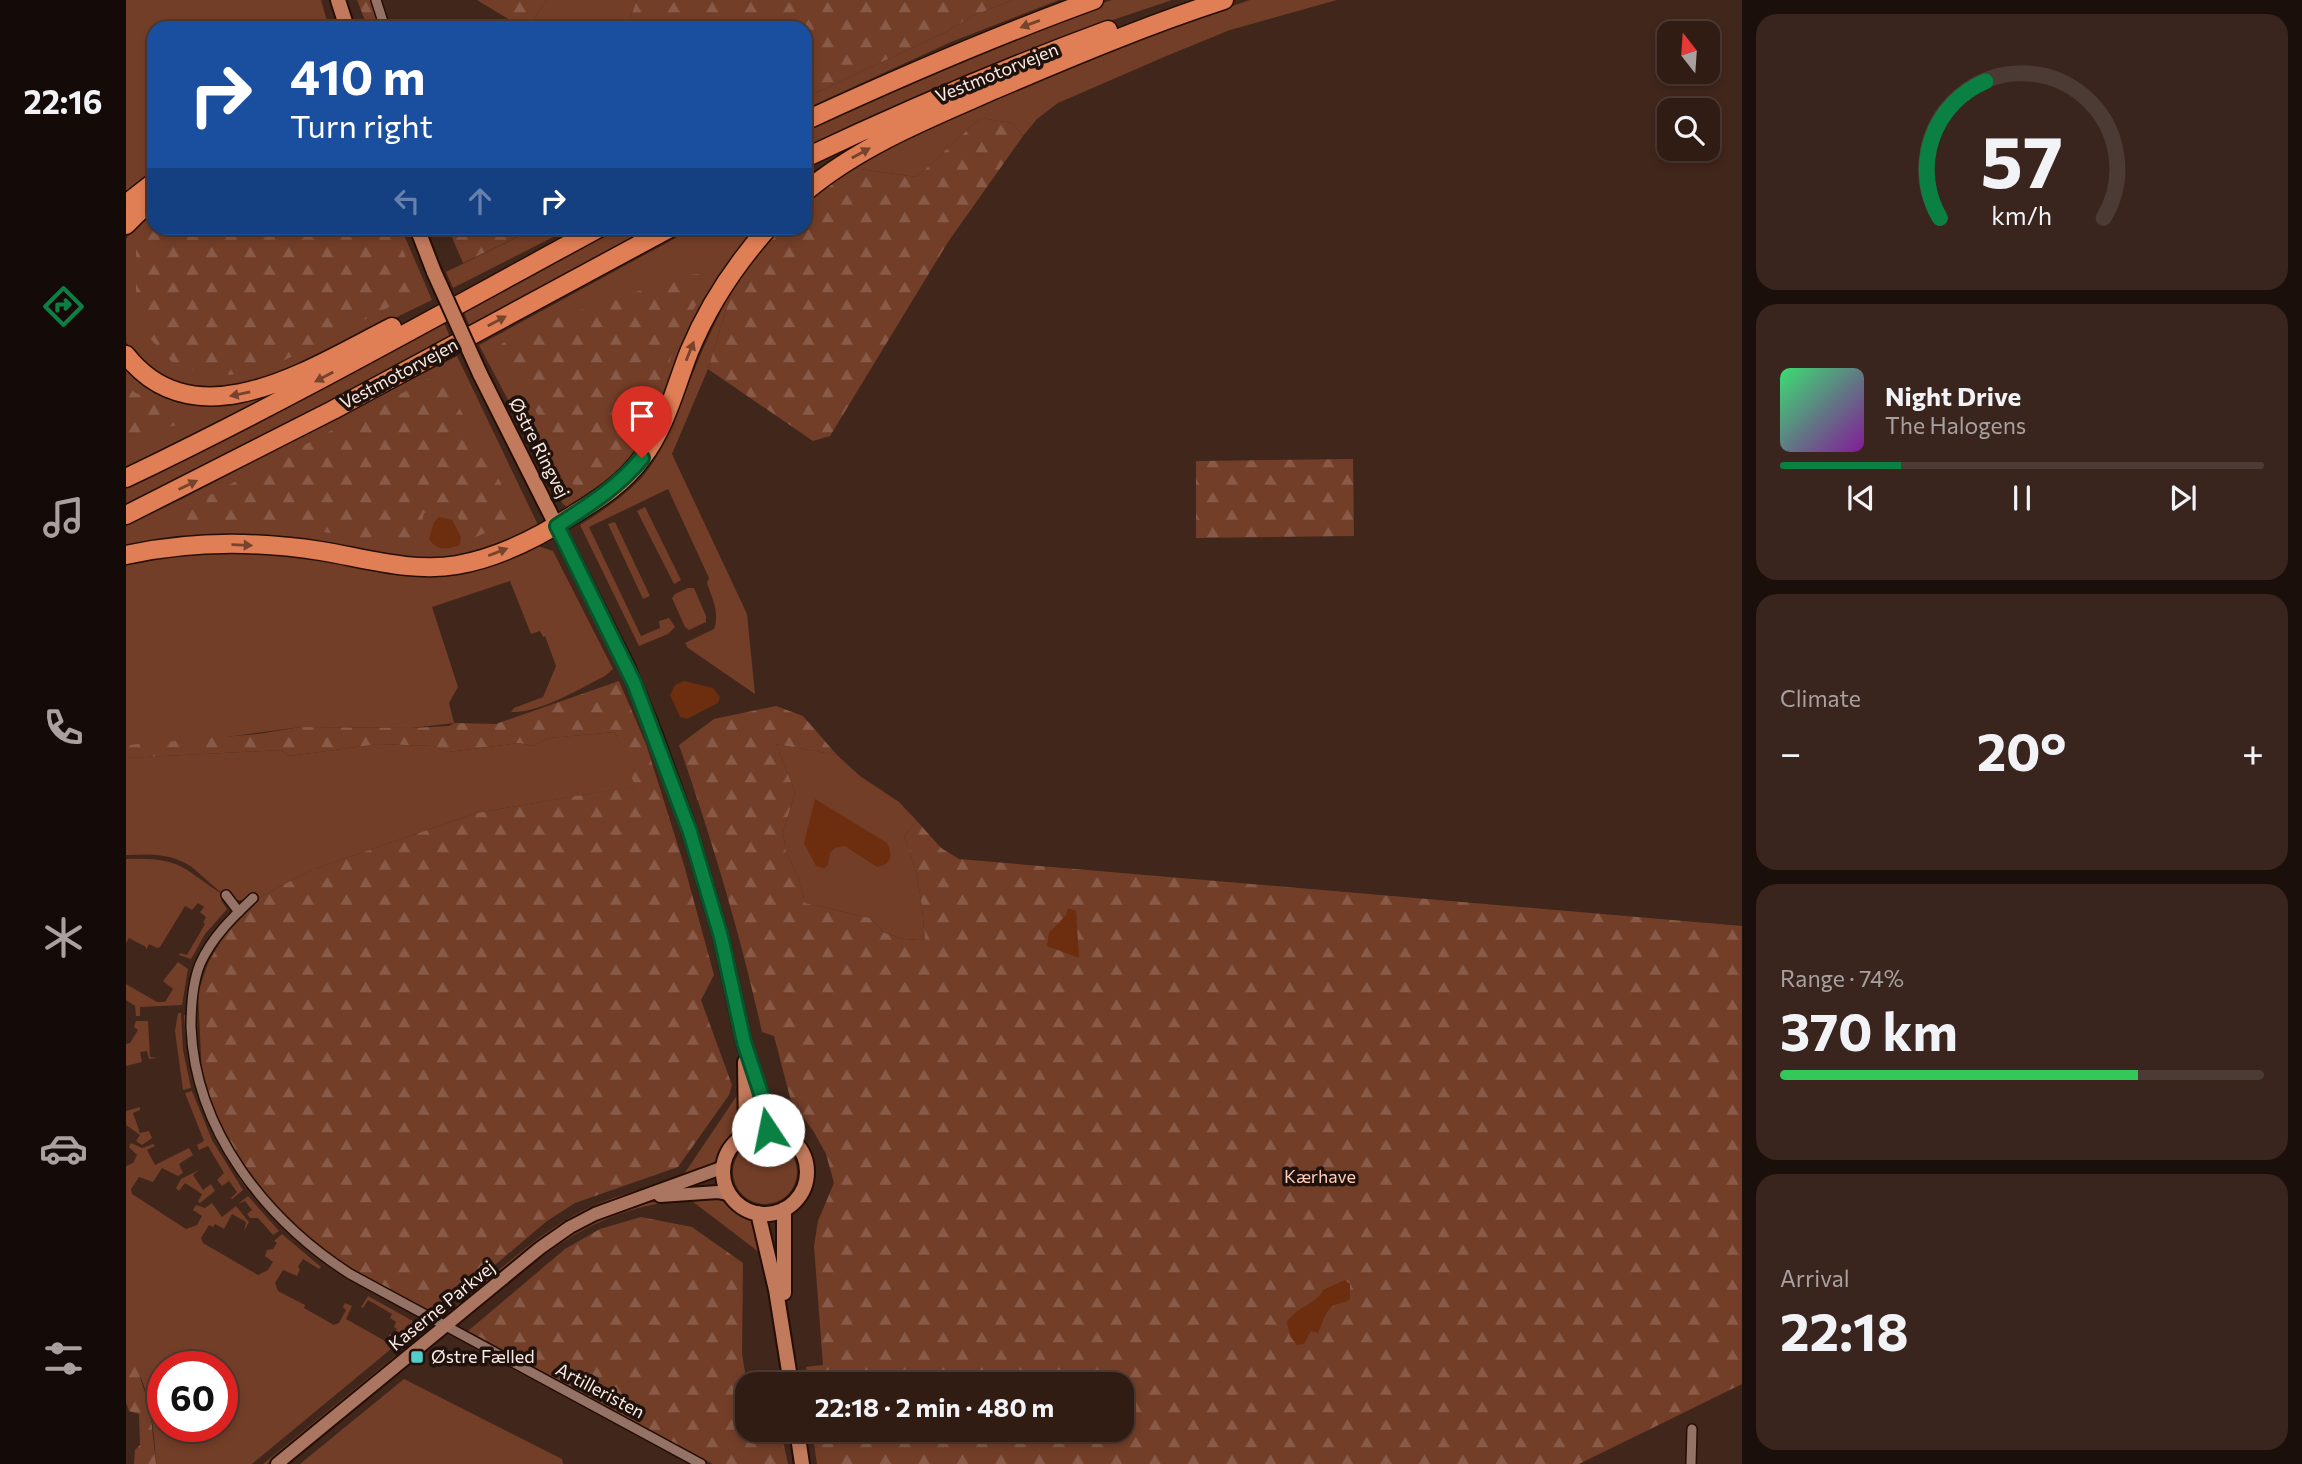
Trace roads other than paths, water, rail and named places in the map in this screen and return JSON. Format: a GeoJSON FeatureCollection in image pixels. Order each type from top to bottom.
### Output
{"type":"FeatureCollection","features":[{"type":"Feature","properties":{"kind":"highway","name":"Vestmotorvejen"},"geometry":{"type":"LineString","coordinates":[[812,118],[910,73],[1094,0]]}},
{"type":"Feature","properties":{"kind":"highway","name":"Vestmotorvejen"},"geometry":{"type":"LineString","coordinates":[[812,155],[886,119],[1009,67],[1194,0]]}},
{"type":"Feature","properties":{"kind":"highway"},"geometry":{"type":"LineString","coordinates":[[812,187],[849,160],[938,114],[1098,47],[1224,0]]}},
{"type":"Feature","properties":{"kind":"highway"},"geometry":{"type":"LineString","coordinates":[[126,204],[147,188]]}},
{"type":"Feature","properties":{"kind":"highway"},"geometry":{"type":"LineString","coordinates":[[126,225],[147,204]]}},
{"type":"Feature","properties":{"kind":"highway","name":"Vestmotorvejen"},"geometry":{"type":"LineString","coordinates":[[126,478],[218,433],[585,235]]}},
{"type":"Feature","properties":{"kind":"highway","name":"Vestmotorvejen"},"geometry":{"type":"LineString","coordinates":[[126,514],[333,410],[657,235]]}},
{"type":"Feature","properties":{"kind":"highway"},"geometry":{"type":"LineString","coordinates":[[126,555],[165,548],[223,544],[293,547],[405,565],[446,566],[494,554],[557,526],[607,494],[642,458],[667,414],[709,310],[731,274],[762,235]]}},
{"type":"Feature","properties":{"kind":"highway"},"geometry":{"type":"LineString","coordinates":[[126,355],[143,374],[168,389],[184,394],[221,397],[249,392],[288,378],[569,244]]}},
{"type":"Feature","properties":{"kind":"main road"},"geometry":{"type":"LineString","coordinates":[[338,0],[345,21]]}},
{"type":"Feature","properties":{"kind":"main road","name":"Østre Ringvej"},"geometry":{"type":"LineString","coordinates":[[420,235],[480,374],[627,666],[655,735],[690,832],[717,924],[744,1042],[773,1130]]}},
{"type":"Feature","properties":{"kind":"main road","name":"Østre Ringvej"},"geometry":{"type":"LineString","coordinates":[[744,1042],[746,1134]]}},
{"type":"Feature","properties":{"kind":"main road"},"geometry":{"type":"LineString","coordinates":[[773,1130],[794,1140],[803,1153],[807,1168],[804,1188],[799,1197],[784,1209],[758,1213],[740,1205],[730,1195],[724,1182],[723,1167],[731,1147],[746,1134],[773,1130]]}},
{"type":"Feature","properties":{"kind":"main road"},"geometry":{"type":"LineString","coordinates":[[784,1209],[785,1337]]}},
{"type":"Feature","properties":{"kind":"main road"},"geometry":{"type":"LineString","coordinates":[[758,1213],[769,1255],[789,1372]]}},
{"type":"Feature","properties":{"kind":"main road"},"geometry":{"type":"LineString","coordinates":[[799,1442],[802,1464]]}},
{"type":"Feature","properties":{"kind":"street"},"geometry":{"type":"LineString","coordinates":[[376,0],[383,21]]}},
{"type":"Feature","properties":{"kind":"street"},"geometry":{"type":"LineString","coordinates":[[226,895],[239,912]]}},
{"type":"Feature","properties":{"kind":"street","name":"Artilleristen"},"geometry":{"type":"LineString","coordinates":[[253,898],[215,938],[205,955],[195,981],[191,1009],[193,1047],[199,1080],[222,1139],[260,1196],[307,1243],[350,1275],[701,1464]]}},
{"type":"Feature","properties":{"kind":"street","name":"Kaserne Parkvej"},"geometry":{"type":"LineString","coordinates":[[277,1464],[569,1227],[621,1203],[642,1198],[723,1167]]}},
{"type":"Feature","properties":{"kind":"street","name":"Kaserne Parkvej"},"geometry":{"type":"LineString","coordinates":[[642,1198],[718,1192],[730,1195]]}},
{"type":"Feature","properties":{"kind":"street"},"geometry":{"type":"LineString","coordinates":[[1691,1464],[1692,1429]]}},
{"type":"Feature","properties":{"kind":"place","name":"Østre Fælled"},"geometry":{"type":"Point","coordinates":[417,1357]}},
{"type":"Feature","properties":{"kind":"park label","name":"Kærhave"},"geometry":{"type":"Point","coordinates":[1320,1177]}}]}
